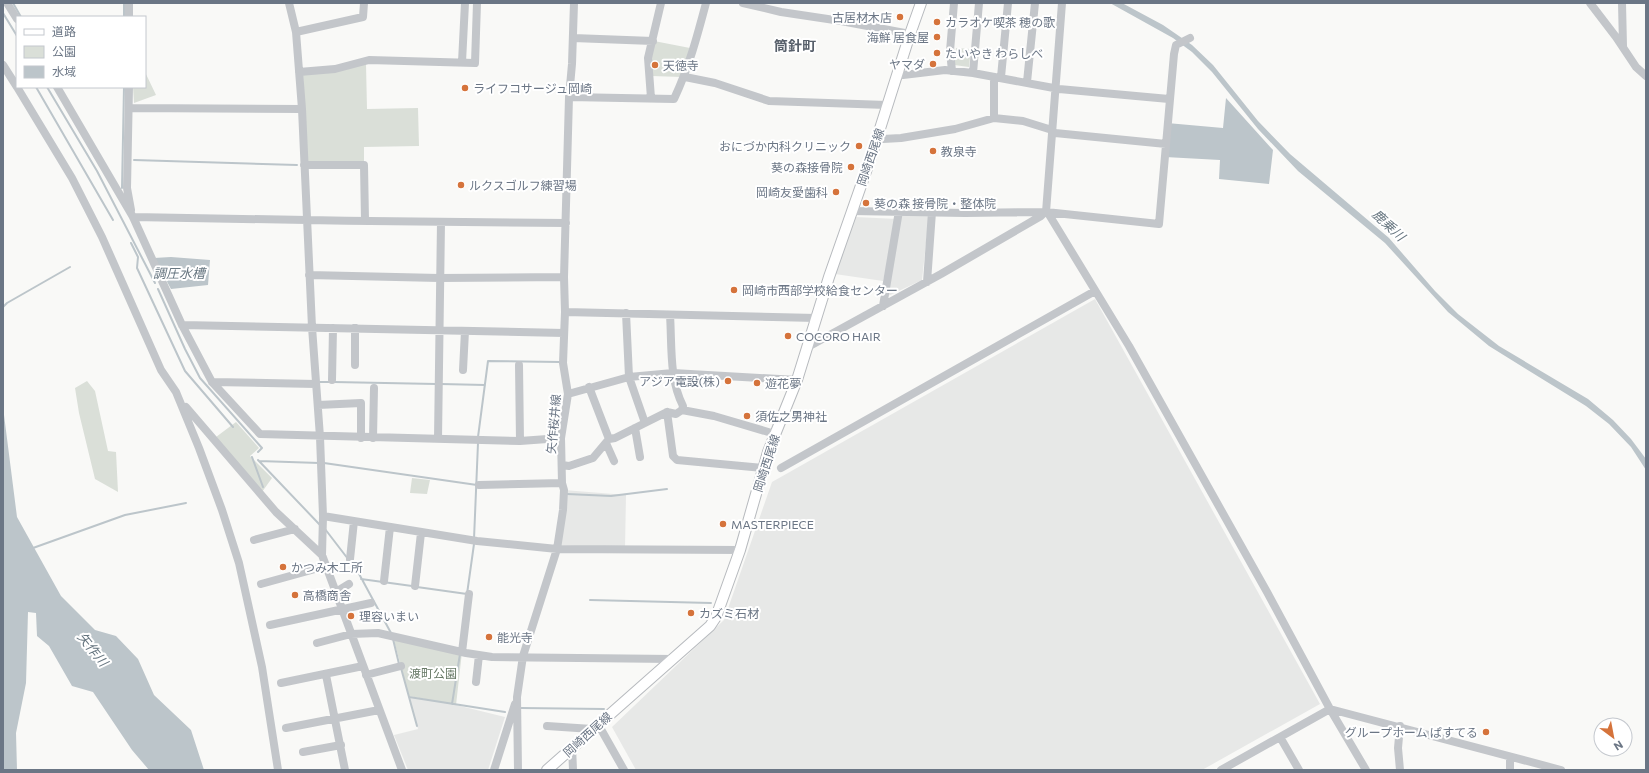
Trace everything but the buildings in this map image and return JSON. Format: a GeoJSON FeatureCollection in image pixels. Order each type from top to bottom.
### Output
{"type":"FeatureCollection","features":[{"type":"Feature","properties":{"kind":"main road","name":"岡崎西尾線"},"geometry":{"type":"LineString","coordinates":[[547,770],[572,746],[710,626],[716,617],[740,550],[763,468],[797,380],[806,348],[921,3]]}},
{"type":"Feature","properties":{"kind":"street"},"geometry":{"type":"LineString","coordinates":[[8,3],[16,17]]}},
{"type":"Feature","properties":{"kind":"street"},"geometry":{"type":"LineString","coordinates":[[129,3],[129,16]]}},
{"type":"Feature","properties":{"kind":"street"},"geometry":{"type":"LineString","coordinates":[[289,3],[296,32],[302,109],[306,221],[320,437],[323,516],[322,555],[402,770]]}},
{"type":"Feature","properties":{"kind":"street"},"geometry":{"type":"LineString","coordinates":[[296,32],[363,17],[364,3]]}},
{"type":"Feature","properties":{"kind":"street"},"geometry":{"type":"LineString","coordinates":[[462,62],[464,3]]}},
{"type":"Feature","properties":{"kind":"street"},"geometry":{"type":"LineString","coordinates":[[298,72],[335,69],[369,60],[475,63],[477,3]]}},
{"type":"Feature","properties":{"kind":"street","name":"矢作桜井線"},"geometry":{"type":"LineString","coordinates":[[518,770],[517,697],[522,656],[557,549],[563,510],[564,490],[562,483],[561,438],[568,394],[562,363],[565,312],[564,277],[569,97],[574,3]]}},
{"type":"Feature","properties":{"kind":"street"},"geometry":{"type":"LineString","coordinates":[[650,98],[648,58],[661,3]]}},
{"type":"Feature","properties":{"kind":"street"},"geometry":{"type":"LineString","coordinates":[[569,97],[674,99],[685,77],[706,3]]}},
{"type":"Feature","properties":{"kind":"street"},"geometry":{"type":"LineString","coordinates":[[743,3],[781,12],[841,21],[910,34]]}},
{"type":"Feature","properties":{"kind":"street"},"geometry":{"type":"LineString","coordinates":[[952,71],[950,52],[954,3]]}},
{"type":"Feature","properties":{"kind":"street"},"geometry":{"type":"LineString","coordinates":[[973,73],[979,3]]}},
{"type":"Feature","properties":{"kind":"street"},"geometry":{"type":"LineString","coordinates":[[994,118],[997,77],[1008,3]]}},
{"type":"Feature","properties":{"kind":"street"},"geometry":{"type":"LineString","coordinates":[[1027,82],[1035,3]]}},
{"type":"Feature","properties":{"kind":"street"},"geometry":{"type":"LineString","coordinates":[[1062,3],[1046,212],[1129,346],[1271,591],[1330,708],[1366,770]]}},
{"type":"Feature","properties":{"kind":"street"},"geometry":{"type":"LineString","coordinates":[[1590,3],[1636,67],[1646,76]]}},
{"type":"Feature","properties":{"kind":"street"},"geometry":{"type":"LineString","coordinates":[[1622,3],[1623,48]]}},
{"type":"Feature","properties":{"kind":"street"},"geometry":{"type":"LineString","coordinates":[[573,38],[653,41]]}},
{"type":"Feature","properties":{"kind":"street"},"geometry":{"type":"LineString","coordinates":[[852,211],[1046,212],[1159,224],[1176,45],[1190,38]]}},
{"type":"Feature","properties":{"kind":"street"},"geometry":{"type":"LineString","coordinates":[[3,65],[16,85]]}},
{"type":"Feature","properties":{"kind":"street"},"geometry":{"type":"LineString","coordinates":[[897,74],[903,75],[945,70],[973,73],[1055,87],[1170,99]]}},
{"type":"Feature","properties":{"kind":"street"},"geometry":{"type":"LineString","coordinates":[[685,77],[715,84],[769,101],[887,105]]}},
{"type":"Feature","properties":{"kind":"street"},"geometry":{"type":"LineString","coordinates":[[18,88],[72,178],[102,237],[161,370],[178,396],[276,512],[322,555]]}},
{"type":"Feature","properties":{"kind":"street"},"geometry":{"type":"LineString","coordinates":[[58,88],[133,217],[182,325],[212,382],[260,434],[438,440],[520,441],[561,438]]}},
{"type":"Feature","properties":{"kind":"street"},"geometry":{"type":"LineString","coordinates":[[129,88],[127,188],[133,217]]}},
{"type":"Feature","properties":{"kind":"street"},"geometry":{"type":"LineString","coordinates":[[129,108],[302,109]]}},
{"type":"Feature","properties":{"kind":"street"},"geometry":{"type":"LineString","coordinates":[[877,138],[882,140],[901,138],[956,129],[994,118],[1023,121],[1055,132],[1166,144]]}},
{"type":"Feature","properties":{"kind":"street"},"geometry":{"type":"LineString","coordinates":[[304,165],[364,165],[365,220]]}},
{"type":"Feature","properties":{"kind":"street"},"geometry":{"type":"LineString","coordinates":[[883,306],[899,211]]}},
{"type":"Feature","properties":{"kind":"street"},"geometry":{"type":"LineString","coordinates":[[927,282],[932,212]]}},
{"type":"Feature","properties":{"kind":"street"},"geometry":{"type":"LineString","coordinates":[[806,348],[927,282],[1046,212]]}},
{"type":"Feature","properties":{"kind":"street"},"geometry":{"type":"LineString","coordinates":[[133,217],[306,221],[365,220],[566,223]]}},
{"type":"Feature","properties":{"kind":"street"},"geometry":{"type":"LineString","coordinates":[[438,440],[438,331],[441,222]]}},
{"type":"Feature","properties":{"kind":"street"},"geometry":{"type":"LineString","coordinates":[[309,275],[439,278],[564,277]]}},
{"type":"Feature","properties":{"kind":"street"},"geometry":{"type":"LineString","coordinates":[[781,468],[1095,291]]}},
{"type":"Feature","properties":{"kind":"street"},"geometry":{"type":"LineString","coordinates":[[565,312],[816,318]]}},
{"type":"Feature","properties":{"kind":"street"},"geometry":{"type":"LineString","coordinates":[[626,313],[629,377],[645,423]]}},
{"type":"Feature","properties":{"kind":"street"},"geometry":{"type":"LineString","coordinates":[[670,315],[673,374],[677,393],[683,406],[682,410]]}},
{"type":"Feature","properties":{"kind":"street"},"geometry":{"type":"LineString","coordinates":[[182,325],[564,333]]}},
{"type":"Feature","properties":{"kind":"street"},"geometry":{"type":"LineString","coordinates":[[332,380],[333,328]]}},
{"type":"Feature","properties":{"kind":"street"},"geometry":{"type":"LineString","coordinates":[[355,328],[355,365]]}},
{"type":"Feature","properties":{"kind":"street"},"geometry":{"type":"LineString","coordinates":[[463,370],[464,331]]}},
{"type":"Feature","properties":{"kind":"street"},"geometry":{"type":"LineString","coordinates":[[519,365],[520,441]]}},
{"type":"Feature","properties":{"kind":"street"},"geometry":{"type":"LineString","coordinates":[[568,394],[629,377],[673,374],[797,380]]}},
{"type":"Feature","properties":{"kind":"street"},"geometry":{"type":"LineString","coordinates":[[212,382],[316,384]]}},
{"type":"Feature","properties":{"kind":"street"},"geometry":{"type":"LineString","coordinates":[[589,387],[614,461]]}},
{"type":"Feature","properties":{"kind":"street"},"geometry":{"type":"LineString","coordinates":[[373,438],[374,388]]}},
{"type":"Feature","properties":{"kind":"street"},"geometry":{"type":"LineString","coordinates":[[178,396],[222,510],[240,563],[262,667],[278,770]]}},
{"type":"Feature","properties":{"kind":"street"},"geometry":{"type":"LineString","coordinates":[[318,405],[361,403],[361,438]]}},
{"type":"Feature","properties":{"kind":"street"},"geometry":{"type":"LineString","coordinates":[[562,465],[569,466],[593,458],[607,441],[667,412],[676,414],[682,410],[714,416],[775,434]]}},
{"type":"Feature","properties":{"kind":"street"},"geometry":{"type":"LineString","coordinates":[[667,412],[673,456],[677,460],[763,468]]}},
{"type":"Feature","properties":{"kind":"street"},"geometry":{"type":"LineString","coordinates":[[635,428],[640,458]]}},
{"type":"Feature","properties":{"kind":"street"},"geometry":{"type":"LineString","coordinates":[[479,485],[562,483]]}},
{"type":"Feature","properties":{"kind":"street"},"geometry":{"type":"LineString","coordinates":[[323,516],[477,541],[557,549],[740,550]]}},
{"type":"Feature","properties":{"kind":"street"},"geometry":{"type":"LineString","coordinates":[[350,559],[354,521]]}},
{"type":"Feature","properties":{"kind":"street"},"geometry":{"type":"LineString","coordinates":[[384,581],[390,527]]}},
{"type":"Feature","properties":{"kind":"street"},"geometry":{"type":"LineString","coordinates":[[254,540],[295,529]]}},
{"type":"Feature","properties":{"kind":"street"},"geometry":{"type":"LineString","coordinates":[[415,586],[421,533]]}},
{"type":"Feature","properties":{"kind":"street"},"geometry":{"type":"LineString","coordinates":[[261,584],[326,566]]}},
{"type":"Feature","properties":{"kind":"street"},"geometry":{"type":"LineString","coordinates":[[336,592],[349,584]]}},
{"type":"Feature","properties":{"kind":"street"},"geometry":{"type":"LineString","coordinates":[[462,652],[469,594]]}},
{"type":"Feature","properties":{"kind":"street"},"geometry":{"type":"LineString","coordinates":[[270,626],[371,603]]}},
{"type":"Feature","properties":{"kind":"street"},"geometry":{"type":"LineString","coordinates":[[318,643],[351,634],[378,633],[462,652],[492,657],[522,656],[673,659]]}},
{"type":"Feature","properties":{"kind":"street"},"geometry":{"type":"LineString","coordinates":[[476,682],[480,655]]}},
{"type":"Feature","properties":{"kind":"street"},"geometry":{"type":"LineString","coordinates":[[281,683],[326,675],[363,666]]}},
{"type":"Feature","properties":{"kind":"street"},"geometry":{"type":"LineString","coordinates":[[366,675],[401,666]]}},
{"type":"Feature","properties":{"kind":"street"},"geometry":{"type":"LineString","coordinates":[[326,675],[336,718],[345,770]]}},
{"type":"Feature","properties":{"kind":"street"},"geometry":{"type":"LineString","coordinates":[[494,770],[517,697]]}},
{"type":"Feature","properties":{"kind":"street"},"geometry":{"type":"LineString","coordinates":[[1221,770],[1232,767],[1330,708],[1400,726],[1510,758],[1561,770]]}},
{"type":"Feature","properties":{"kind":"street"},"geometry":{"type":"LineString","coordinates":[[286,728],[379,710]]}},
{"type":"Feature","properties":{"kind":"street"},"geometry":{"type":"LineString","coordinates":[[547,726],[595,726],[624,770]]}},
{"type":"Feature","properties":{"kind":"street"},"geometry":{"type":"LineString","coordinates":[[1400,726],[1398,748],[1400,770]]}},
{"type":"Feature","properties":{"kind":"street"},"geometry":{"type":"LineString","coordinates":[[1280,737],[1299,770]]}},
{"type":"Feature","properties":{"kind":"street"},"geometry":{"type":"LineString","coordinates":[[303,752],[341,745]]}},
{"type":"Feature","properties":{"kind":"street"},"geometry":{"type":"LineString","coordinates":[[572,746],[573,770]]}},
{"type":"Feature","properties":{"kind":"street"},"geometry":{"type":"LineString","coordinates":[[1510,758],[1510,770]]}},
{"type":"Feature","properties":{"kind":"shaded area"},"geometry":{"type":"Polygon","coordinates":[[[901,214],[929,215],[922,280],[886,297],[901,214]]]}},
{"type":"Feature","properties":{"kind":"shaded area"},"geometry":{"type":"Polygon","coordinates":[[[855,217],[898,219],[883,281],[835,274],[855,217]]]}},
{"type":"Feature","properties":{"kind":"shaded area"},"geometry":{"type":"Polygon","coordinates":[[[1095,299],[1320,704],[1202,770],[636,770],[612,727],[724,620],[772,482],[1095,299]]]}},
{"type":"Feature","properties":{"kind":"shaded area"},"geometry":{"type":"Polygon","coordinates":[[[564,490],[626,495],[625,549],[558,545],[564,490]]]}},
{"type":"Feature","properties":{"kind":"shaded area"},"geometry":{"type":"Polygon","coordinates":[[[409,696],[452,704],[505,717],[488,770],[408,770],[394,735],[418,729],[409,696]]]}},
{"type":"Feature","properties":{"kind":"green space"},"geometry":{"type":"Polygon","coordinates":[[[654,41],[690,48],[682,77],[651,76],[651,56],[654,41]]]}},
{"type":"Feature","properties":{"kind":"green space"},"geometry":{"type":"Polygon","coordinates":[[[956,48],[971,49],[969,67],[954,65],[956,48]]]}},
{"type":"Feature","properties":{"kind":"green space"},"geometry":{"type":"Polygon","coordinates":[[[366,64],[367,109],[418,108],[419,146],[364,147],[364,162],[307,161],[303,75],[366,64]]]}},
{"type":"Feature","properties":{"kind":"green space"},"geometry":{"type":"Polygon","coordinates":[[[146,74],[156,95],[134,103],[133,88],[146,88],[146,74]]]}},
{"type":"Feature","properties":{"kind":"green space"},"geometry":{"type":"Polygon","coordinates":[[[87,381],[95,391],[108,451],[116,452],[118,492],[95,479],[79,413],[75,388],[87,381]]]}},
{"type":"Feature","properties":{"kind":"green space"},"geometry":{"type":"Polygon","coordinates":[[[236,422],[259,448],[250,456],[272,478],[262,492],[216,437],[236,422]]]}},
{"type":"Feature","properties":{"kind":"green space"},"geometry":{"type":"Polygon","coordinates":[[[412,478],[430,480],[427,494],[410,493],[412,478]]]}},
{"type":"Feature","properties":{"kind":"green space","name":"渡町公園"},"geometry":{"type":"Polygon","coordinates":[[[393,637],[462,652],[456,705],[409,696],[393,637]]]}},
{"type":"Feature","properties":{"kind":"water"},"geometry":{"type":"Polygon","coordinates":[[[1110,3],[1122,3],[1163,25],[1192,45],[1213,65],[1258,121],[1290,154],[1389,238],[1435,291],[1458,314],[1499,346],[1588,399],[1613,420],[1631,439],[1646,459],[1646,470],[1631,447],[1609,424],[1586,406],[1489,346],[1448,312],[1385,243],[1298,171],[1258,129],[1212,72],[1192,52],[1173,38],[1110,3]]]}},
{"type":"Feature","properties":{"kind":"water"},"geometry":{"type":"Polygon","coordinates":[[[1226,98],[1273,150],[1269,184],[1219,179],[1220,160],[1165,157],[1167,123],[1223,128],[1226,98]]]}},
{"type":"Feature","properties":{"kind":"water","name":"調圧水槽"},"geometry":{"type":"Polygon","coordinates":[[[171,257],[210,260],[208,285],[171,289],[154,258],[171,257]]]}},
{"type":"Feature","properties":{"kind":"water","name":"矢作川"},"geometry":{"type":"Polygon","coordinates":[[[3,407],[17,517],[61,596],[95,630],[116,636],[138,659],[154,695],[191,730],[204,770],[149,770],[132,750],[93,692],[72,686],[49,646],[37,636],[36,613],[28,612],[26,683],[16,733],[17,770],[3,770],[3,407]]]}},
{"type":"Feature","properties":{"kind":"waterway"},"geometry":{"type":"LineString","coordinates":[[13,3],[20,16]]}},
{"type":"Feature","properties":{"kind":"waterway"},"geometry":{"type":"LineString","coordinates":[[124,3],[124,16]]}},
{"type":"Feature","properties":{"kind":"waterway"},"geometry":{"type":"LineString","coordinates":[[3,13],[16,34]]}},
{"type":"Feature","properties":{"kind":"waterway"},"geometry":{"type":"LineString","coordinates":[[37,88],[113,220]]}},
{"type":"Feature","properties":{"kind":"waterway"},"geometry":{"type":"LineString","coordinates":[[48,88],[97,171],[155,283]]}},
{"type":"Feature","properties":{"kind":"waterway"},"geometry":{"type":"LineString","coordinates":[[122,188],[124,88]]}},
{"type":"Feature","properties":{"kind":"waterway"},"geometry":{"type":"LineString","coordinates":[[134,160],[297,165]]}},
{"type":"Feature","properties":{"kind":"waterway"},"geometry":{"type":"LineString","coordinates":[[131,243],[138,257],[137,268],[185,371],[233,427]]}},
{"type":"Feature","properties":{"kind":"waterway"},"geometry":{"type":"LineString","coordinates":[[3,307],[7,303],[70,267]]}},
{"type":"Feature","properties":{"kind":"waterway"},"geometry":{"type":"LineString","coordinates":[[158,289],[200,378],[262,448],[258,452]]}},
{"type":"Feature","properties":{"kind":"waterway"},"geometry":{"type":"LineString","coordinates":[[3,344],[3,355]]}},
{"type":"Feature","properties":{"kind":"waterway"},"geometry":{"type":"LineString","coordinates":[[478,437],[488,361],[560,362]]}},
{"type":"Feature","properties":{"kind":"waterway"},"geometry":{"type":"LineString","coordinates":[[319,382],[330,382]]}},
{"type":"Feature","properties":{"kind":"waterway"},"geometry":{"type":"LineString","coordinates":[[334,382],[436,384]]}},
{"type":"Feature","properties":{"kind":"waterway"},"geometry":{"type":"LineString","coordinates":[[441,384],[485,385]]}},
{"type":"Feature","properties":{"kind":"waterway"},"geometry":{"type":"LineString","coordinates":[[474,539],[478,443]]}},
{"type":"Feature","properties":{"kind":"waterway"},"geometry":{"type":"LineString","coordinates":[[252,457],[263,487]]}},
{"type":"Feature","properties":{"kind":"waterway"},"geometry":{"type":"LineString","coordinates":[[258,460],[320,525]]}},
{"type":"Feature","properties":{"kind":"waterway"},"geometry":{"type":"LineString","coordinates":[[259,461],[319,463]]}},
{"type":"Feature","properties":{"kind":"waterway"},"geometry":{"type":"LineString","coordinates":[[324,463],[477,485]]}},
{"type":"Feature","properties":{"kind":"waterway"},"geometry":{"type":"LineString","coordinates":[[567,494],[611,496],[667,489]]}},
{"type":"Feature","properties":{"kind":"waterway"},"geometry":{"type":"LineString","coordinates":[[33,548],[125,515],[186,503]]}},
{"type":"Feature","properties":{"kind":"waterway"},"geometry":{"type":"LineString","coordinates":[[325,529],[358,572],[391,633]]}},
{"type":"Feature","properties":{"kind":"waterway"},"geometry":{"type":"LineString","coordinates":[[417,587],[467,594],[474,544]]}},
{"type":"Feature","properties":{"kind":"waterway"},"geometry":{"type":"LineString","coordinates":[[361,579],[412,586]]}},
{"type":"Feature","properties":{"kind":"waterway"},"geometry":{"type":"LineString","coordinates":[[590,600],[711,603]]}},
{"type":"Feature","properties":{"kind":"waterway"},"geometry":{"type":"LineString","coordinates":[[393,639],[399,664]]}},
{"type":"Feature","properties":{"kind":"waterway"},"geometry":{"type":"LineString","coordinates":[[452,704],[460,654]]}},
{"type":"Feature","properties":{"kind":"waterway"},"geometry":{"type":"LineString","coordinates":[[401,668],[417,726]]}},
{"type":"Feature","properties":{"kind":"waterway"},"geometry":{"type":"LineString","coordinates":[[409,697],[505,712]]}},
{"type":"Feature","properties":{"kind":"waterway"},"geometry":{"type":"LineString","coordinates":[[521,708],[604,709]]}},
{"type":"Feature","properties":{"kind":"place","name":"古居材木店"},"geometry":{"type":"Point","coordinates":[900,17]}},
{"type":"Feature","properties":{"kind":"place","name":"カラオケ喫茶 穂の歌"},"geometry":{"type":"Point","coordinates":[937,22]}},
{"type":"Feature","properties":{"kind":"place","name":"海鮮 居食屋"},"geometry":{"type":"Point","coordinates":[937,37]}},
{"type":"Feature","properties":{"kind":"place","name":"たいやき わらしべ"},"geometry":{"type":"Point","coordinates":[937,53]}},
{"type":"Feature","properties":{"kind":"place","name":"ヤマダ"},"geometry":{"type":"Point","coordinates":[933,64]}},
{"type":"Feature","properties":{"kind":"place","name":"天徳寺"},"geometry":{"type":"Point","coordinates":[655,65]}},
{"type":"Feature","properties":{"kind":"place","name":"ライフコサージュ岡崎"},"geometry":{"type":"Point","coordinates":[465,88]}},
{"type":"Feature","properties":{"kind":"place","name":"おにづか内科クリニック"},"geometry":{"type":"Point","coordinates":[859,146]}},
{"type":"Feature","properties":{"kind":"place","name":"教泉寺"},"geometry":{"type":"Point","coordinates":[933,151]}},
{"type":"Feature","properties":{"kind":"place","name":"葵の森接骨院"},"geometry":{"type":"Point","coordinates":[851,167]}},
{"type":"Feature","properties":{"kind":"place","name":"ルクスゴルフ練習場"},"geometry":{"type":"Point","coordinates":[461,185]}},
{"type":"Feature","properties":{"kind":"place","name":"岡崎友愛歯科"},"geometry":{"type":"Point","coordinates":[836,192]}},
{"type":"Feature","properties":{"kind":"place","name":"葵の森 接骨院・整体院"},"geometry":{"type":"Point","coordinates":[866,203]}},
{"type":"Feature","properties":{"kind":"place","name":"岡崎市西部学校給食センター"},"geometry":{"type":"Point","coordinates":[734,290]}},
{"type":"Feature","properties":{"kind":"place","name":"COCORO HAIR"},"geometry":{"type":"Point","coordinates":[788,336]}},
{"type":"Feature","properties":{"kind":"place","name":"アジア電設(株)"},"geometry":{"type":"Point","coordinates":[728,381]}},
{"type":"Feature","properties":{"kind":"place","name":"遊花夢"},"geometry":{"type":"Point","coordinates":[757,383]}},
{"type":"Feature","properties":{"kind":"place","name":"須佐之男神社"},"geometry":{"type":"Point","coordinates":[747,416]}},
{"type":"Feature","properties":{"kind":"place","name":"MASTERPIECE"},"geometry":{"type":"Point","coordinates":[723,524]}},
{"type":"Feature","properties":{"kind":"place","name":"かつみ木工所"},"geometry":{"type":"Point","coordinates":[283,567]}},
{"type":"Feature","properties":{"kind":"place","name":"高橋商舎"},"geometry":{"type":"Point","coordinates":[295,595]}},
{"type":"Feature","properties":{"kind":"place","name":"カズミ石材"},"geometry":{"type":"Point","coordinates":[691,613]}},
{"type":"Feature","properties":{"kind":"place","name":"理容いまい"},"geometry":{"type":"Point","coordinates":[351,616]}},
{"type":"Feature","properties":{"kind":"place","name":"能光寺"},"geometry":{"type":"Point","coordinates":[489,637]}},
{"type":"Feature","properties":{"kind":"place","name":"グループホーム ぱすてる"},"geometry":{"type":"Point","coordinates":[1486,732]}},
{"type":"Feature","properties":{"kind":"district","name":"筒針町"},"geometry":{"type":"Point","coordinates":[795,45]}},
{"type":"Feature","properties":{"kind":"water label","name":"鹿乗川"},"geometry":{"type":"Point","coordinates":[1389,225]}}]}
